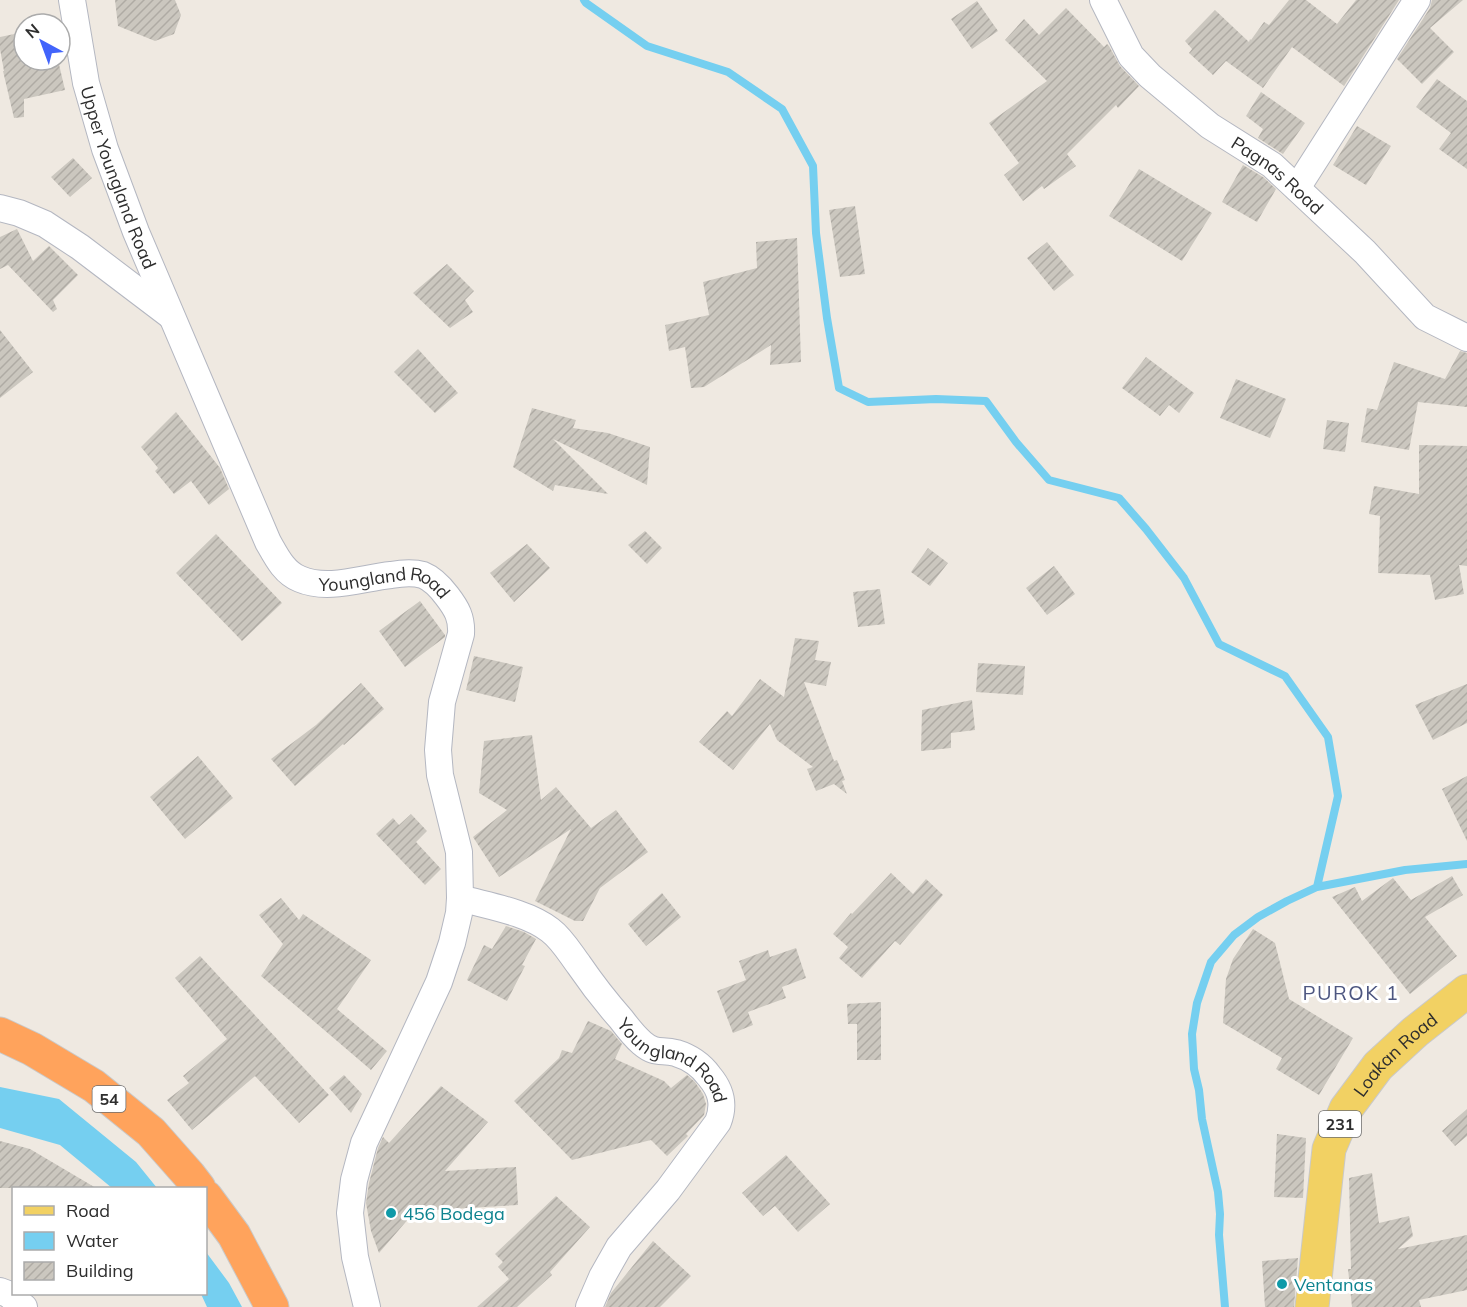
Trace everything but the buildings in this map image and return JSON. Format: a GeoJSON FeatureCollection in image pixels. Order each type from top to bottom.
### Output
{"type":"FeatureCollection","features":[{"type":"Feature","properties":{"kind":"highway","name":"54"},"geometry":{"type":"LineString","coordinates":[[0,1034],[32,1049],[94,1086],[151,1132],[199,1187]]}},
{"type":"Feature","properties":{"kind":"highway"},"geometry":{"type":"LineString","coordinates":[[207,1198],[234,1235],[272,1307]]}},
{"type":"Feature","properties":{"kind":"main road","name":"Loakan Road"},"geometry":{"type":"LineString","coordinates":[[1312,1307],[1329,1149],[1346,1109],[1378,1066],[1415,1032],[1467,992]]}},
{"type":"Feature","properties":{"kind":"street","name":"Upper Youngland Road"},"geometry":{"type":"LineString","coordinates":[[72,0],[86,83],[105,149],[136,232],[172,316]]}},
{"type":"Feature","properties":{"kind":"street","name":"Pagnas Road"},"geometry":{"type":"LineString","coordinates":[[1103,0],[1131,56],[1150,76],[1210,126],[1272,165],[1365,252],[1425,317],[1467,338]]}},
{"type":"Feature","properties":{"kind":"street"},"geometry":{"type":"LineString","coordinates":[[1297,188],[1417,0]]}},
{"type":"Feature","properties":{"kind":"street"},"geometry":{"type":"LineString","coordinates":[[0,208],[45,224],[172,316]]}},
{"type":"Feature","properties":{"kind":"street","name":"Youngland Road"},"geometry":{"type":"LineString","coordinates":[[172,316],[268,542],[288,572],[301,580],[321,583],[340,583],[408,573],[425,576],[439,586],[458,610],[462,622],[461,634],[442,702],[438,750],[440,775],[459,852],[459,913],[452,944],[439,982],[364,1143],[354,1180],[350,1213],[356,1257],[367,1307]]}},
{"type":"Feature","properties":{"kind":"street","name":"Youngland Road"},"geometry":{"type":"LineString","coordinates":[[460,898],[520,915],[548,928],[558,937],[597,990],[643,1044],[651,1050],[674,1052],[699,1065],[709,1076],[723,1102],[718,1122],[668,1190],[619,1247],[589,1307]]}},
{"type":"Feature","properties":{"kind":"street"},"geometry":{"type":"LineString","coordinates":[[0,1291],[8,1294],[24,1307]]}},
{"type":"Feature","properties":{"kind":"water"},"geometry":{"type":"Polygon","coordinates":[[[0,1087],[59,1099],[136,1162],[156,1187],[111,1187],[60,1145],[0,1128],[0,1087]]]}},
{"type":"Feature","properties":{"kind":"water"},"geometry":{"type":"Polygon","coordinates":[[[207,1253],[229,1283],[242,1307],[207,1307],[201,1295],[207,1295],[207,1253]]]}},
{"type":"Feature","properties":{"kind":"waterway"},"geometry":{"type":"LineString","coordinates":[[584,0],[647,46],[728,72],[782,109],[813,166],[816,233],[839,388],[868,402],[936,399],[986,401],[1016,442],[1049,480],[1119,498],[1184,578],[1219,644],[1285,676],[1328,737],[1338,796],[1317,887]]}},
{"type":"Feature","properties":{"kind":"waterway"},"geometry":{"type":"LineString","coordinates":[[1225,1307],[1218,1192],[1202,1119],[1194,1069],[1192,1034],[1197,1003],[1211,962],[1234,935],[1258,917],[1317,887],[1405,870],[1467,864]]}},
{"type":"Feature","properties":{"kind":"place","name":"456 Bodega"},"geometry":{"type":"Point","coordinates":[391,1213]}},
{"type":"Feature","properties":{"kind":"place","name":"Ventanas"},"geometry":{"type":"Point","coordinates":[1282,1284]}},
{"type":"Feature","properties":{"kind":"district","name":"PUROK 1"},"geometry":{"type":"Point","coordinates":[1351,992]}}]}
